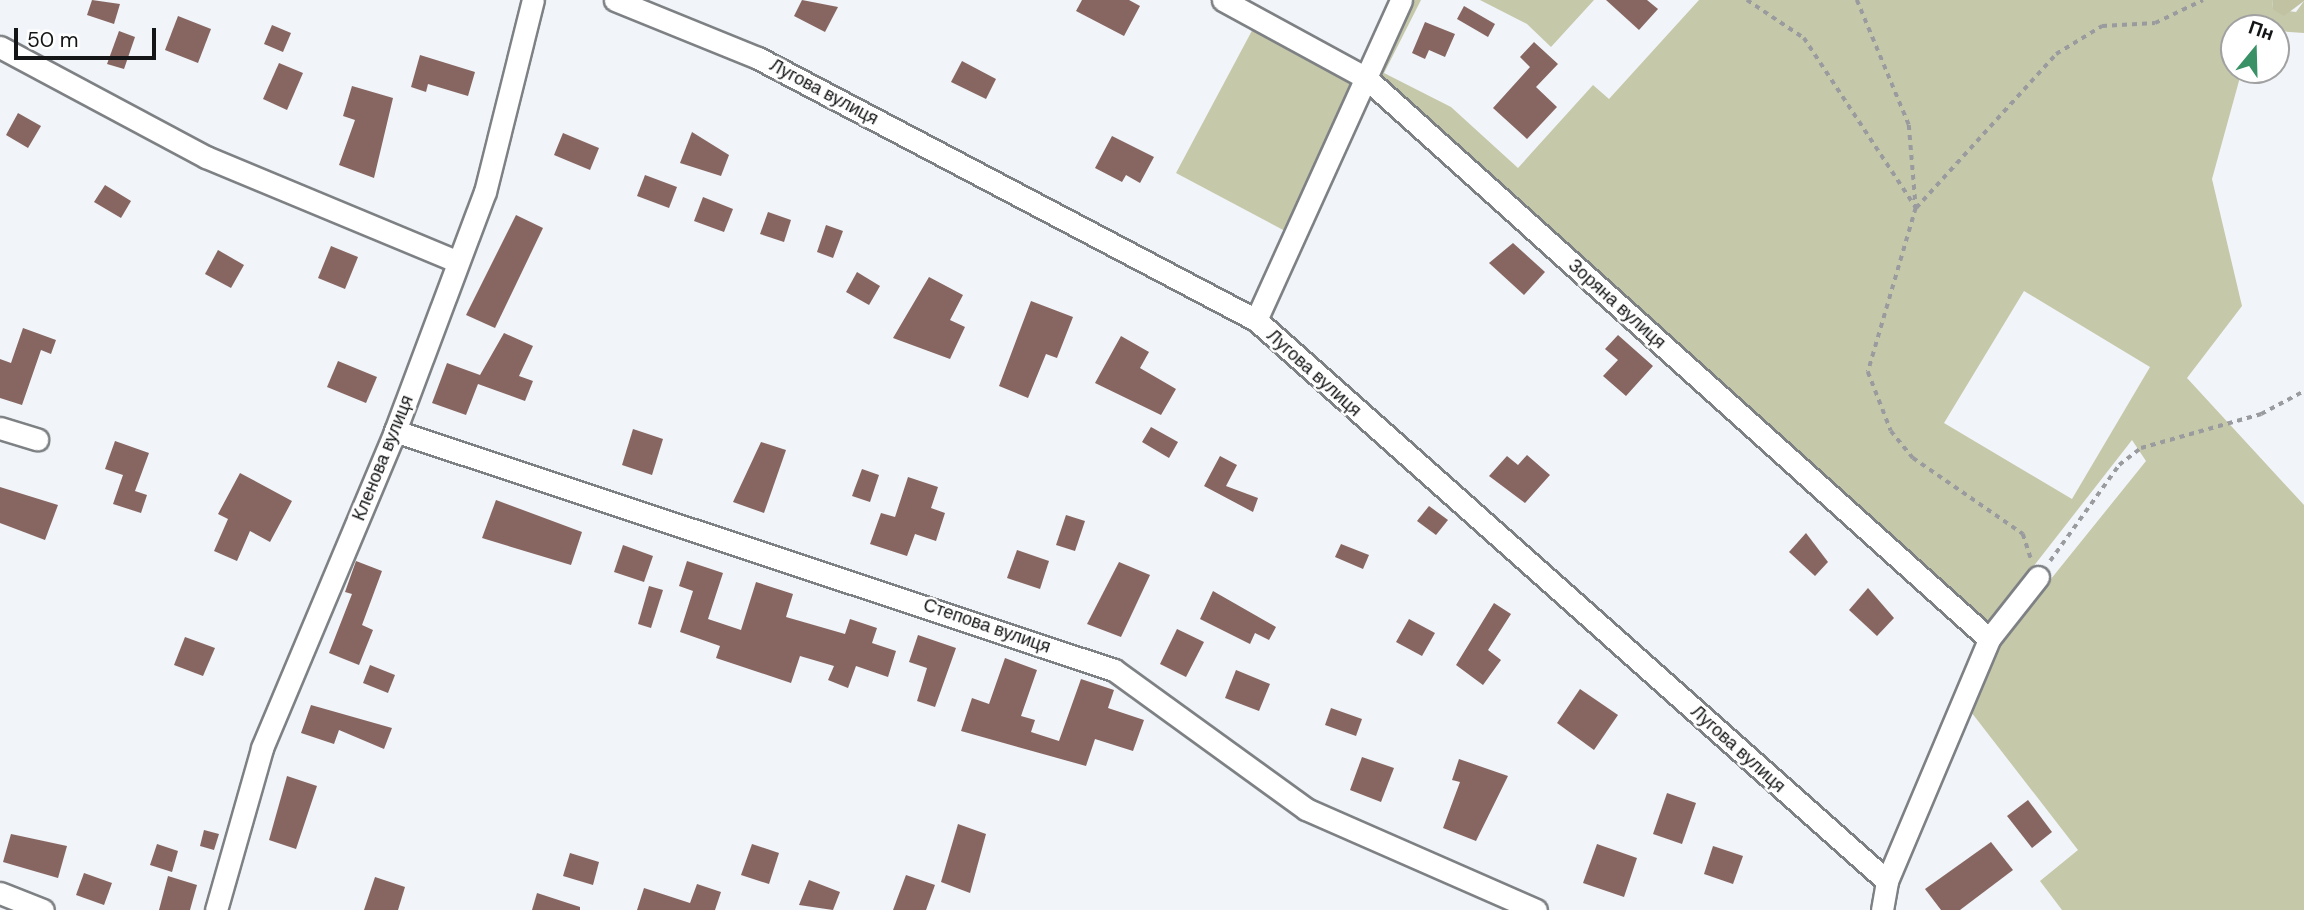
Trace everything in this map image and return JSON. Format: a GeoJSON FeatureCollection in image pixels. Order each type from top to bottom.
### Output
{"type":"FeatureCollection","features":[{"type":"Feature","properties":{"kind":"street","name":"Кленова вулиця"},"geometry":{"type":"LineString","coordinates":[[216,910],[262,748],[395,431],[456,261],[485,192],[533,0]]}},
{"type":"Feature","properties":{"kind":"street","name":"Лугова вулиця"},"geometry":{"type":"LineString","coordinates":[[615,0],[758,58],[1256,320],[1887,881]]}},
{"type":"Feature","properties":{"kind":"street","name":"Зоряна вулиця"},"geometry":{"type":"LineString","coordinates":[[1223,0],[1366,79],[1989,639]]}},
{"type":"Feature","properties":{"kind":"street"},"geometry":{"type":"LineString","coordinates":[[1256,320],[1401,0]]}},
{"type":"Feature","properties":{"kind":"street"},"geometry":{"type":"LineString","coordinates":[[0,47],[206,157],[456,261]]}},
{"type":"Feature","properties":{"kind":"street"},"geometry":{"type":"LineString","coordinates":[[0,428],[37,439]]}},
{"type":"Feature","properties":{"kind":"street","name":"Степова вулиця"},"geometry":{"type":"LineString","coordinates":[[395,431],[1114,670],[1306,809],[1536,910]]}},
{"type":"Feature","properties":{"kind":"street"},"geometry":{"type":"LineString","coordinates":[[1882,910],[1887,881],[1989,639],[2038,577]]}},
{"type":"Feature","properties":{"kind":"street"},"geometry":{"type":"LineString","coordinates":[[0,893],[43,910]]}},
{"type":"Feature","properties":{"kind":"path"},"geometry":{"type":"LineString","coordinates":[[1747,0],[1804,38],[1916,208]]}},
{"type":"Feature","properties":{"kind":"path"},"geometry":{"type":"LineString","coordinates":[[1857,0],[1909,125],[1916,208],[1868,372],[1891,431],[1913,458],[2023,534],[2038,577]]}},
{"type":"Feature","properties":{"kind":"path"},"geometry":{"type":"LineString","coordinates":[[1916,208],[2056,54],[2102,26],[2155,23],[2203,0]]}},
{"type":"Feature","properties":{"kind":"path"},"geometry":{"type":"LineString","coordinates":[[2038,577],[2119,466],[2141,448],[2261,414],[2304,391]]}},
{"type":"Feature","properties":{"kind":"green space"},"geometry":{"type":"Polygon","coordinates":[[[1410,0],[1421,0],[1384,73],[1451,107],[1518,168],[1593,85],[1609,99],[1699,0],[2273,0],[2272,9],[2296,12],[2304,1],[2304,33],[2290,32],[2290,14],[2220,14],[2220,84],[2238,84],[2212,179],[2242,306],[2187,378],[2304,505],[2304,910],[2062,910],[2040,881],[2078,850],[1968,708],[1997,646],[2146,461],[2132,440],[1987,626],[1375,76],[1410,0]],[[2024,291],[1944,423],[2072,499],[2150,367],[2024,291]]]}},
{"type":"Feature","properties":{"kind":"green space"},"geometry":{"type":"Polygon","coordinates":[[[1480,0],[1594,0],[1551,47],[1527,24],[1480,0]]]}},
{"type":"Feature","properties":{"kind":"green space"},"geometry":{"type":"Polygon","coordinates":[[[2273,0],[2304,0],[2287,14],[2272,9],[2273,0]]]}},
{"type":"Feature","properties":{"kind":"green space"},"geometry":{"type":"Polygon","coordinates":[[[1255,25],[1357,81],[1287,232],[1176,173],[1255,25]]]}},
{"type":"Feature","properties":{"kind":"building"},"geometry":{"type":"Polygon","coordinates":[[[92,0],[120,4],[114,24],[87,15],[92,0]]]}},
{"type":"Feature","properties":{"kind":"building"},"geometry":{"type":"Polygon","coordinates":[[[802,0],[838,7],[825,32],[794,16],[802,0]]]}},
{"type":"Feature","properties":{"kind":"building"},"geometry":{"type":"Polygon","coordinates":[[[1082,0],[1129,0],[1140,6],[1124,36],[1076,11],[1082,0]]]}},
{"type":"Feature","properties":{"kind":"building"},"geometry":{"type":"Polygon","coordinates":[[[1606,0],[1647,0],[1658,9],[1639,30],[1606,0]]]}},
{"type":"Feature","properties":{"kind":"building"},"geometry":{"type":"Polygon","coordinates":[[[1464,6],[1495,24],[1488,37],[1457,19],[1464,6]]]}},
{"type":"Feature","properties":{"kind":"building"},"geometry":{"type":"Polygon","coordinates":[[[178,16],[211,29],[198,63],[165,50],[178,16]]]}},
{"type":"Feature","properties":{"kind":"building"},"geometry":{"type":"Polygon","coordinates":[[[1425,22],[1455,34],[1445,57],[1429,50],[1425,59],[1412,53],[1425,22]]]}},
{"type":"Feature","properties":{"kind":"building"},"geometry":{"type":"Polygon","coordinates":[[[272,25],[291,33],[283,52],[264,44],[272,25]]]}},
{"type":"Feature","properties":{"kind":"building"},"geometry":{"type":"Polygon","coordinates":[[[119,31],[135,37],[124,69],[107,64],[119,31]]]}},
{"type":"Feature","properties":{"kind":"building"},"geometry":{"type":"Polygon","coordinates":[[[1534,42],[1558,64],[1536,87],[1557,107],[1527,139],[1493,108],[1530,67],[1520,57],[1534,42]]]}},
{"type":"Feature","properties":{"kind":"building"},"geometry":{"type":"Polygon","coordinates":[[[420,55],[475,72],[468,96],[428,84],[426,92],[411,87],[420,55]]]}},
{"type":"Feature","properties":{"kind":"building"},"geometry":{"type":"Polygon","coordinates":[[[962,61],[996,79],[986,99],[951,82],[962,61]]]}},
{"type":"Feature","properties":{"kind":"building"},"geometry":{"type":"Polygon","coordinates":[[[279,63],[303,73],[287,110],[263,99],[279,63]]]}},
{"type":"Feature","properties":{"kind":"building"},"geometry":{"type":"Polygon","coordinates":[[[352,86],[393,98],[374,178],[339,165],[355,120],[343,116],[352,86]]]}},
{"type":"Feature","properties":{"kind":"building"},"geometry":{"type":"Polygon","coordinates":[[[18,113],[41,126],[28,148],[6,135],[18,113]]]}},
{"type":"Feature","properties":{"kind":"building"},"geometry":{"type":"Polygon","coordinates":[[[692,132],[729,155],[721,176],[680,163],[692,132]]]}},
{"type":"Feature","properties":{"kind":"building"},"geometry":{"type":"Polygon","coordinates":[[[563,133],[599,148],[590,170],[554,155],[563,133]]]}},
{"type":"Feature","properties":{"kind":"building"},"geometry":{"type":"Polygon","coordinates":[[[1112,136],[1154,157],[1140,183],[1126,175],[1122,182],[1095,168],[1112,136]]]}},
{"type":"Feature","properties":{"kind":"building"},"geometry":{"type":"Polygon","coordinates":[[[645,175],[677,187],[669,208],[637,196],[645,175]]]}},
{"type":"Feature","properties":{"kind":"building"},"geometry":{"type":"Polygon","coordinates":[[[105,185],[131,201],[121,218],[94,202],[105,185]]]}},
{"type":"Feature","properties":{"kind":"building"},"geometry":{"type":"Polygon","coordinates":[[[703,197],[733,209],[724,232],[694,221],[703,197]]]}},
{"type":"Feature","properties":{"kind":"building"},"geometry":{"type":"Polygon","coordinates":[[[768,212],[791,220],[784,242],[760,234],[768,212]]]}},
{"type":"Feature","properties":{"kind":"building"},"geometry":{"type":"Polygon","coordinates":[[[516,215],[543,228],[495,328],[466,315],[516,215]]]}},
{"type":"Feature","properties":{"kind":"building"},"geometry":{"type":"Polygon","coordinates":[[[826,225],[843,231],[833,258],[817,252],[826,225]]]}},
{"type":"Feature","properties":{"kind":"building"},"geometry":{"type":"Polygon","coordinates":[[[1513,243],[1545,272],[1524,295],[1489,263],[1513,243]]]}},
{"type":"Feature","properties":{"kind":"building"},"geometry":{"type":"Polygon","coordinates":[[[331,246],[358,257],[345,289],[318,278],[331,246]]]}},
{"type":"Feature","properties":{"kind":"building"},"geometry":{"type":"Polygon","coordinates":[[[218,250],[244,265],[231,288],[205,274],[218,250]]]}},
{"type":"Feature","properties":{"kind":"building"},"geometry":{"type":"Polygon","coordinates":[[[857,272],[880,286],[869,305],[846,292],[857,272]]]}},
{"type":"Feature","properties":{"kind":"building"},"geometry":{"type":"Polygon","coordinates":[[[929,277],[963,295],[950,320],[965,327],[950,359],[893,338],[929,277]]]}},
{"type":"Feature","properties":{"kind":"building"},"geometry":{"type":"Polygon","coordinates":[[[1031,301],[1073,317],[1057,358],[1046,354],[1028,398],[999,386],[1031,301]]]}},
{"type":"Feature","properties":{"kind":"building"},"geometry":{"type":"Polygon","coordinates":[[[23,328],[56,340],[51,354],[41,350],[22,405],[0,398],[0,359],[11,363],[23,328]]]}},
{"type":"Feature","properties":{"kind":"building"},"geometry":{"type":"Polygon","coordinates":[[[504,333],[533,346],[519,376],[533,381],[525,401],[478,384],[466,415],[432,403],[447,363],[480,375],[504,333]]]}},
{"type":"Feature","properties":{"kind":"building"},"geometry":{"type":"Polygon","coordinates":[[[1618,335],[1653,366],[1626,396],[1603,376],[1618,360],[1605,349],[1618,335]]]}},
{"type":"Feature","properties":{"kind":"building"},"geometry":{"type":"Polygon","coordinates":[[[1121,336],[1149,352],[1140,368],[1176,389],[1161,415],[1095,383],[1121,336]]]}},
{"type":"Feature","properties":{"kind":"building"},"geometry":{"type":"Polygon","coordinates":[[[338,361],[377,377],[366,403],[327,387],[338,361]]]}},
{"type":"Feature","properties":{"kind":"building"},"geometry":{"type":"Polygon","coordinates":[[[1151,427],[1178,442],[1169,458],[1142,442],[1151,427]]]}},
{"type":"Feature","properties":{"kind":"building"},"geometry":{"type":"Polygon","coordinates":[[[633,429],[663,439],[652,475],[622,465],[633,429]]]}},
{"type":"Feature","properties":{"kind":"building"},"geometry":{"type":"Polygon","coordinates":[[[115,441],[149,453],[135,491],[147,495],[141,513],[113,504],[123,475],[105,469],[115,441]]]}},
{"type":"Feature","properties":{"kind":"building"},"geometry":{"type":"Polygon","coordinates":[[[761,442],[786,450],[764,513],[733,502],[761,442]]]}},
{"type":"Feature","properties":{"kind":"building"},"geometry":{"type":"Polygon","coordinates":[[[1527,455],[1550,475],[1525,503],[1489,476],[1507,456],[1518,465],[1527,455]]]}},
{"type":"Feature","properties":{"kind":"building"},"geometry":{"type":"Polygon","coordinates":[[[1220,456],[1237,465],[1226,486],[1258,498],[1253,512],[1204,486],[1220,456]]]}},
{"type":"Feature","properties":{"kind":"building"},"geometry":{"type":"Polygon","coordinates":[[[862,469],[879,475],[870,502],[852,496],[862,469]]]}},
{"type":"Feature","properties":{"kind":"building"},"geometry":{"type":"Polygon","coordinates":[[[240,473],[292,501],[270,542],[250,531],[237,561],[214,551],[228,519],[218,514],[240,473]]]}},
{"type":"Feature","properties":{"kind":"building"},"geometry":{"type":"Polygon","coordinates":[[[908,477],[938,487],[931,508],[945,513],[936,541],[915,534],[907,556],[870,544],[881,513],[895,517],[908,477]]]}},
{"type":"Feature","properties":{"kind":"building"},"geometry":{"type":"Polygon","coordinates":[[[0,487],[58,505],[45,540],[0,523],[0,487]]]}},
{"type":"Feature","properties":{"kind":"building"},"geometry":{"type":"Polygon","coordinates":[[[496,500],[582,532],[571,565],[482,538],[496,500]]]}},
{"type":"Feature","properties":{"kind":"building"},"geometry":{"type":"Polygon","coordinates":[[[1429,506],[1448,520],[1436,535],[1417,521],[1429,506]]]}},
{"type":"Feature","properties":{"kind":"building"},"geometry":{"type":"Polygon","coordinates":[[[1066,515],[1085,521],[1075,551],[1056,545],[1066,515]]]}},
{"type":"Feature","properties":{"kind":"building"},"geometry":{"type":"Polygon","coordinates":[[[1806,533],[1828,562],[1815,576],[1789,552],[1806,533]]]}},
{"type":"Feature","properties":{"kind":"building"},"geometry":{"type":"Polygon","coordinates":[[[1341,544],[1369,555],[1363,569],[1335,557],[1341,544]]]}},
{"type":"Feature","properties":{"kind":"building"},"geometry":{"type":"Polygon","coordinates":[[[623,545],[653,556],[644,582],[614,572],[623,545]]]}},
{"type":"Feature","properties":{"kind":"building"},"geometry":{"type":"Polygon","coordinates":[[[1017,550],[1049,561],[1040,589],[1007,578],[1017,550]]]}},
{"type":"Feature","properties":{"kind":"building"},"geometry":{"type":"Polygon","coordinates":[[[356,561],[382,571],[362,625],[373,630],[359,665],[329,653],[352,594],[345,592],[356,561]]]}},
{"type":"Feature","properties":{"kind":"building"},"geometry":{"type":"Polygon","coordinates":[[[687,561],[723,573],[708,619],[741,630],[756,582],[793,594],[786,617],[845,634],[850,619],[877,628],[872,643],[896,651],[888,677],[856,666],[848,688],[828,680],[834,666],[800,656],[791,683],[716,658],[720,646],[680,632],[693,591],[679,586],[687,561]]]}},
{"type":"Feature","properties":{"kind":"building"},"geometry":{"type":"Polygon","coordinates":[[[1119,562],[1150,575],[1121,637],[1087,624],[1119,562]]]}},
{"type":"Feature","properties":{"kind":"building"},"geometry":{"type":"Polygon","coordinates":[[[649,586],[663,590],[651,628],[638,624],[649,586]]]}},
{"type":"Feature","properties":{"kind":"building"},"geometry":{"type":"Polygon","coordinates":[[[1868,588],[1894,618],[1877,636],[1849,610],[1868,588]]]}},
{"type":"Feature","properties":{"kind":"building"},"geometry":{"type":"Polygon","coordinates":[[[1213,591],[1276,627],[1269,640],[1255,633],[1250,644],[1200,619],[1213,591]]]}},
{"type":"Feature","properties":{"kind":"building"},"geometry":{"type":"Polygon","coordinates":[[[1494,603],[1511,614],[1488,650],[1501,660],[1483,685],[1456,665],[1494,603]]]}},
{"type":"Feature","properties":{"kind":"building"},"geometry":{"type":"Polygon","coordinates":[[[1409,619],[1435,633],[1422,656],[1396,642],[1409,619]]]}},
{"type":"Feature","properties":{"kind":"building"},"geometry":{"type":"Polygon","coordinates":[[[1177,629],[1204,642],[1186,677],[1160,664],[1177,629]]]}},
{"type":"Feature","properties":{"kind":"building"},"geometry":{"type":"Polygon","coordinates":[[[918,635],[956,648],[935,707],[917,701],[927,668],[909,662],[918,635]]]}},
{"type":"Feature","properties":{"kind":"building"},"geometry":{"type":"Polygon","coordinates":[[[185,637],[215,648],[203,676],[174,665],[185,637]]]}},
{"type":"Feature","properties":{"kind":"building"},"geometry":{"type":"Polygon","coordinates":[[[1005,658],[1037,670],[1021,716],[1035,720],[1031,732],[1059,741],[1081,679],[1114,690],[1108,708],[1144,720],[1133,751],[1095,739],[1086,766],[961,731],[972,698],[989,704],[1005,658]]]}},
{"type":"Feature","properties":{"kind":"building"},"geometry":{"type":"Polygon","coordinates":[[[370,665],[395,675],[388,693],[363,683],[370,665]]]}},
{"type":"Feature","properties":{"kind":"building"},"geometry":{"type":"Polygon","coordinates":[[[1236,670],[1270,684],[1259,711],[1225,698],[1236,670]]]}},
{"type":"Feature","properties":{"kind":"building"},"geometry":{"type":"Polygon","coordinates":[[[1580,689],[1618,715],[1594,750],[1557,723],[1580,689]]]}},
{"type":"Feature","properties":{"kind":"building"},"geometry":{"type":"Polygon","coordinates":[[[311,705],[392,728],[384,749],[339,730],[334,744],[301,733],[311,705]]]}},
{"type":"Feature","properties":{"kind":"building"},"geometry":{"type":"Polygon","coordinates":[[[1331,708],[1362,719],[1356,736],[1325,725],[1331,708]]]}},
{"type":"Feature","properties":{"kind":"building"},"geometry":{"type":"Polygon","coordinates":[[[1362,757],[1394,768],[1381,802],[1350,790],[1362,757]]]}},
{"type":"Feature","properties":{"kind":"building"},"geometry":{"type":"Polygon","coordinates":[[[1459,759],[1508,776],[1476,841],[1443,828],[1460,782],[1452,780],[1459,759]]]}},
{"type":"Feature","properties":{"kind":"building"},"geometry":{"type":"Polygon","coordinates":[[[287,776],[317,786],[296,849],[269,840],[287,776]]]}},
{"type":"Feature","properties":{"kind":"building"},"geometry":{"type":"Polygon","coordinates":[[[1667,793],[1696,803],[1682,844],[1653,834],[1667,793]]]}},
{"type":"Feature","properties":{"kind":"building"},"geometry":{"type":"Polygon","coordinates":[[[2028,800],[2052,832],[2032,848],[2007,816],[2028,800]]]}},
{"type":"Feature","properties":{"kind":"building"},"geometry":{"type":"Polygon","coordinates":[[[958,824],[986,834],[970,893],[941,882],[958,824]]]}},
{"type":"Feature","properties":{"kind":"building"},"geometry":{"type":"Polygon","coordinates":[[[204,830],[219,834],[214,850],[200,846],[204,830]]]}},
{"type":"Feature","properties":{"kind":"building"},"geometry":{"type":"Polygon","coordinates":[[[11,834],[67,846],[58,878],[3,862],[11,834]]]}},
{"type":"Feature","properties":{"kind":"building"},"geometry":{"type":"Polygon","coordinates":[[[1991,842],[2013,870],[1960,910],[1941,910],[1925,889],[1991,842]]]}},
{"type":"Feature","properties":{"kind":"building"},"geometry":{"type":"Polygon","coordinates":[[[157,844],[178,851],[172,872],[150,865],[157,844]]]}},
{"type":"Feature","properties":{"kind":"building"},"geometry":{"type":"Polygon","coordinates":[[[752,844],[779,853],[769,884],[741,875],[752,844]]]}},
{"type":"Feature","properties":{"kind":"building"},"geometry":{"type":"Polygon","coordinates":[[[1597,844],[1637,858],[1624,897],[1583,883],[1597,844]]]}},
{"type":"Feature","properties":{"kind":"building"},"geometry":{"type":"Polygon","coordinates":[[[1713,846],[1743,856],[1733,884],[1704,874],[1713,846]]]}},
{"type":"Feature","properties":{"kind":"building"},"geometry":{"type":"Polygon","coordinates":[[[570,853],[599,862],[593,885],[563,876],[570,853]]]}},
{"type":"Feature","properties":{"kind":"building"},"geometry":{"type":"Polygon","coordinates":[[[84,873],[112,883],[104,905],[76,895],[84,873]]]}},
{"type":"Feature","properties":{"kind":"building"},"geometry":{"type":"Polygon","coordinates":[[[906,875],[935,885],[926,910],[893,910],[906,875]]]}},
{"type":"Feature","properties":{"kind":"building"},"geometry":{"type":"Polygon","coordinates":[[[168,876],[197,885],[190,910],[159,910],[168,876]]]}},
{"type":"Feature","properties":{"kind":"building"},"geometry":{"type":"Polygon","coordinates":[[[375,877],[405,887],[398,910],[364,910],[375,877]]]}},
{"type":"Feature","properties":{"kind":"building"},"geometry":{"type":"Polygon","coordinates":[[[809,880],[840,892],[833,910],[799,905],[809,880]]]}},
{"type":"Feature","properties":{"kind":"building"},"geometry":{"type":"Polygon","coordinates":[[[697,884],[721,892],[715,910],[637,910],[644,888],[690,903],[697,884]]]}},
{"type":"Feature","properties":{"kind":"building"},"geometry":{"type":"Polygon","coordinates":[[[537,893],[580,907],[580,910],[532,910],[537,893]]]}}]}
